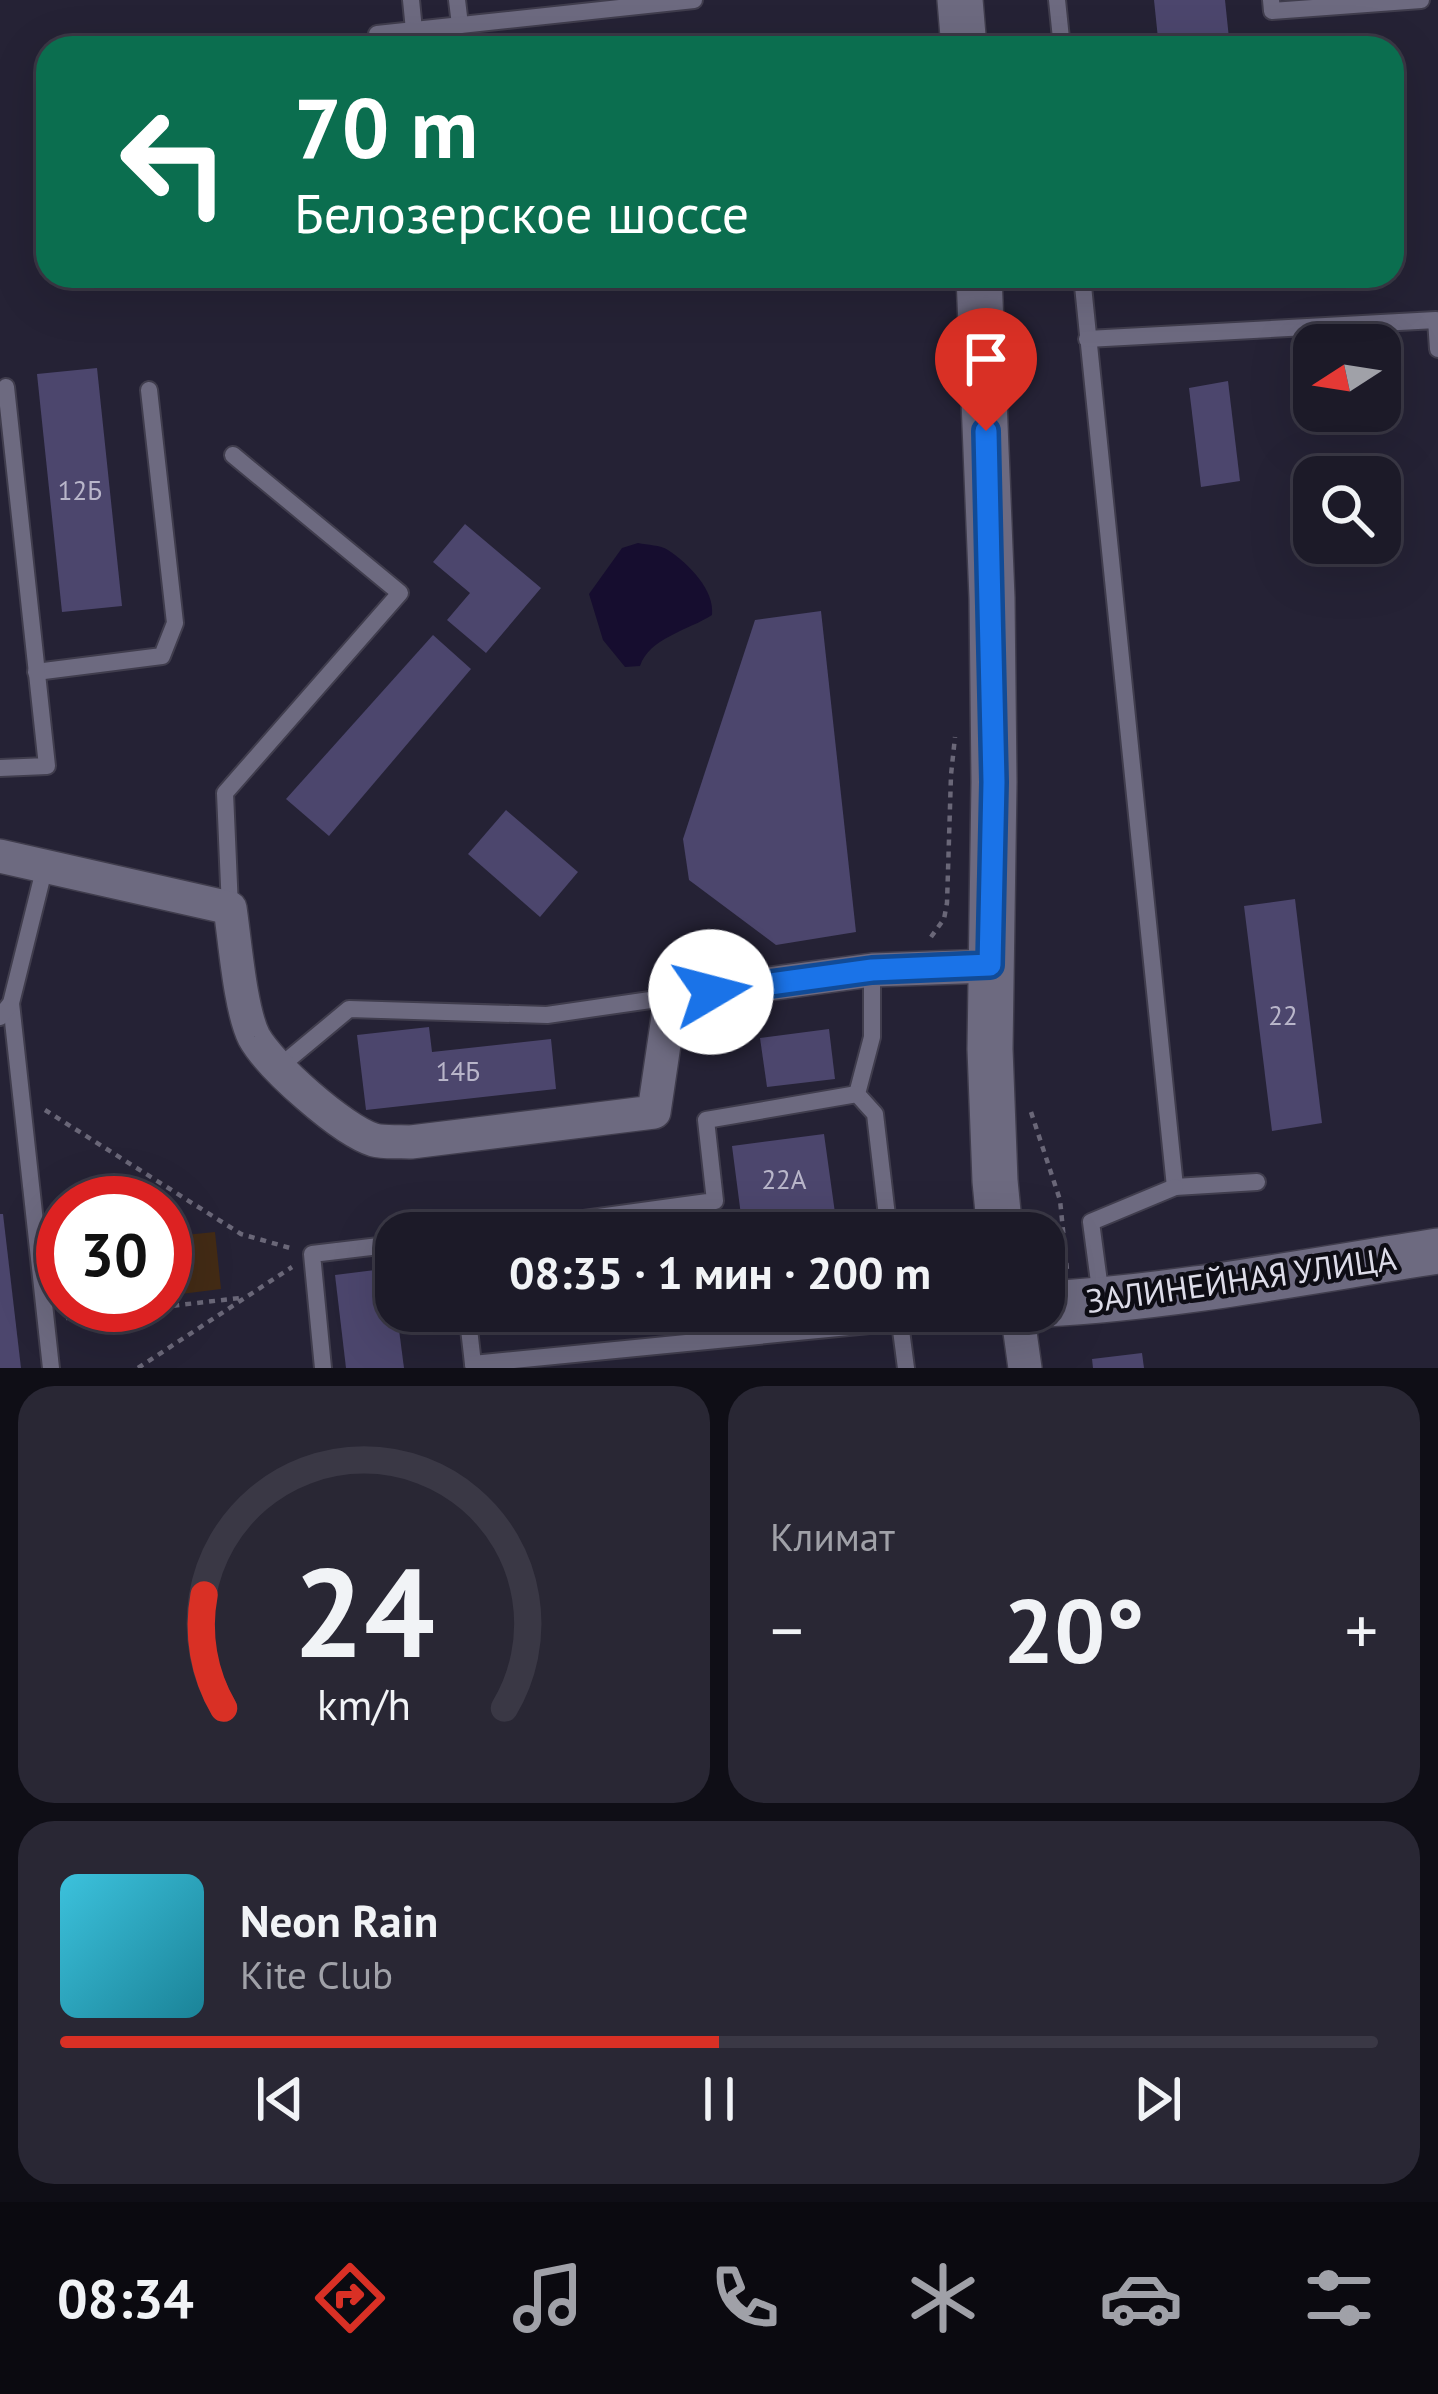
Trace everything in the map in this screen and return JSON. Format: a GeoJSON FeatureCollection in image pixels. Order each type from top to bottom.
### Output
{"type":"FeatureCollection","features":[{"type":"Feature","properties":{"kind":"main road"},"geometry":{"type":"LineString","coordinates":[[960,0],[963,36]]}},
{"type":"Feature","properties":{"kind":"main road"},"geometry":{"type":"LineString","coordinates":[[979,288],[992,598],[990,965],[999,1212]]}},
{"type":"Feature","properties":{"kind":"main road","name":"ЗАЛИНЕЙНАЯ УЛИЦА"},"geometry":{"type":"LineString","coordinates":[[1072,1302],[1438,1251]]}},
{"type":"Feature","properties":{"kind":"street"},"geometry":{"type":"LineString","coordinates":[[0,856],[230,908],[253,1035],[278,1068],[331,1114],[374,1139],[411,1142],[654,1112],[670,997],[872,970],[990,965]]}},
{"type":"Feature","properties":{"kind":"street"},"geometry":{"type":"LineString","coordinates":[[1020,1332],[1025,1368]]}},
{"type":"Feature","properties":{"kind":"lane"},"geometry":{"type":"LineString","coordinates":[[410,0],[414,30]]}},
{"type":"Feature","properties":{"kind":"lane"},"geometry":{"type":"LineString","coordinates":[[457,0],[460,25]]}},
{"type":"Feature","properties":{"kind":"lane"},"geometry":{"type":"LineString","coordinates":[[377,34],[694,0]]}},
{"type":"Feature","properties":{"kind":"lane"},"geometry":{"type":"LineString","coordinates":[[1056,36],[1057,0]]}},
{"type":"Feature","properties":{"kind":"lane"},"geometry":{"type":"LineString","coordinates":[[1271,0],[1272,11],[1421,0]]}},
{"type":"Feature","properties":{"kind":"lane"},"geometry":{"type":"LineString","coordinates":[[1083,288],[1175,1187]]}},
{"type":"Feature","properties":{"kind":"lane"},"geometry":{"type":"LineString","coordinates":[[1087,339],[1436,320],[1438,349]]}},
{"type":"Feature","properties":{"kind":"lane"},"geometry":{"type":"LineString","coordinates":[[0,768],[46,766],[6,387]]}},
{"type":"Feature","properties":{"kind":"lane"},"geometry":{"type":"LineString","coordinates":[[36,672],[162,656],[175,623],[149,390]]}},
{"type":"Feature","properties":{"kind":"lane"},"geometry":{"type":"LineString","coordinates":[[230,908],[225,793],[400,593],[233,455]]}},
{"type":"Feature","properties":{"kind":"lane"},"geometry":{"type":"LineString","coordinates":[[36,1233],[5,1010],[45,866]]}},
{"type":"Feature","properties":{"kind":"lane"},"geometry":{"type":"LineString","coordinates":[[857,1094],[872,1037],[872,970]]}},
{"type":"Feature","properties":{"kind":"lane"},"geometry":{"type":"LineString","coordinates":[[278,1068],[349,1009],[548,1015],[670,997]]}},
{"type":"Feature","properties":{"kind":"lane"},"geometry":{"type":"LineString","coordinates":[[635,1212],[715,1201],[706,1120],[857,1094]]}},
{"type":"Feature","properties":{"kind":"lane"},"geometry":{"type":"LineString","coordinates":[[857,1094],[875,1114],[887,1212]]}},
{"type":"Feature","properties":{"kind":"lane"},"geometry":{"type":"LineString","coordinates":[[1072,1302],[1090,1222],[1175,1187],[1258,1182]]}},
{"type":"Feature","properties":{"kind":"lane"},"geometry":{"type":"LineString","coordinates":[[323,1368],[312,1254],[375,1246]]}},
{"type":"Feature","properties":{"kind":"lane"},"geometry":{"type":"LineString","coordinates":[[47,1332],[51,1368]]}},
{"type":"Feature","properties":{"kind":"lane"},"geometry":{"type":"LineString","coordinates":[[469,1332],[473,1366],[763,1332]]}},
{"type":"Feature","properties":{"kind":"lane"},"geometry":{"type":"LineString","coordinates":[[901,1332],[906,1368]]}},
{"type":"Feature","properties":{"kind":"path"},"geometry":{"type":"LineString","coordinates":[[931,945],[947,903],[956,729]]}},
{"type":"Feature","properties":{"kind":"path"},"geometry":{"type":"LineString","coordinates":[[20,1094],[241,1234],[312,1254]]}},
{"type":"Feature","properties":{"kind":"path"},"geometry":{"type":"LineString","coordinates":[[1028,1103],[1060,1200],[1072,1302]]}},
{"type":"Feature","properties":{"kind":"path"},"geometry":{"type":"LineString","coordinates":[[138,1368],[312,1254]]}},
{"type":"Feature","properties":{"kind":"path"},"geometry":{"type":"LineString","coordinates":[[192,1304],[245,1298]]}},
{"type":"Feature","properties":{"kind":"shaded area"},"geometry":{"type":"Polygon","coordinates":[[[638,543],[665,548],[684,563],[705,587],[712,615],[652,648],[640,666],[625,667],[603,640],[589,594],[622,548],[638,543]]]}},
{"type":"Feature","properties":{"kind":"shaded area"},"geometry":{"type":"Polygon","coordinates":[[[215,1232],[221,1289],[192,1293],[192,1234],[215,1232]]]}},
{"type":"Feature","properties":{"kind":"building"},"geometry":{"type":"Polygon","coordinates":[[[1154,0],[1225,0],[1229,36],[1158,36],[1154,0]]]}},
{"type":"Feature","properties":{"kind":"building"},"geometry":{"type":"Polygon","coordinates":[[[97,368],[122,606],[62,612],[37,374],[97,368]]]}},
{"type":"Feature","properties":{"kind":"building"},"geometry":{"type":"Polygon","coordinates":[[[1228,381],[1240,481],[1201,487],[1189,388],[1228,381]]]}},
{"type":"Feature","properties":{"kind":"building"},"geometry":{"type":"Polygon","coordinates":[[[465,524],[541,588],[486,653],[447,620],[470,593],[433,562],[465,524]]]}},
{"type":"Feature","properties":{"kind":"building"},"geometry":{"type":"Polygon","coordinates":[[[821,611],[856,932],[776,945],[689,880],[683,839],[755,620],[821,611]]]}},
{"type":"Feature","properties":{"kind":"building"},"geometry":{"type":"Polygon","coordinates":[[[433,635],[471,669],[329,836],[286,799],[433,635]]]}},
{"type":"Feature","properties":{"kind":"building"},"geometry":{"type":"Polygon","coordinates":[[[506,810],[578,872],[540,917],[468,854],[506,810]]]}},
{"type":"Feature","properties":{"kind":"building"},"geometry":{"type":"Polygon","coordinates":[[[1295,899],[1322,1123],[1272,1131],[1244,906],[1295,899]]]}},
{"type":"Feature","properties":{"kind":"building"},"geometry":{"type":"Polygon","coordinates":[[[429,1027],[432,1052],[551,1039],[556,1089],[366,1110],[357,1035],[429,1027]]]}},
{"type":"Feature","properties":{"kind":"building"},"geometry":{"type":"Polygon","coordinates":[[[829,1029],[835,1079],[767,1087],[760,1038],[829,1029]]]}},
{"type":"Feature","properties":{"kind":"building"},"geometry":{"type":"Polygon","coordinates":[[[824,1134],[835,1212],[741,1212],[732,1146],[824,1134]]]}},
{"type":"Feature","properties":{"kind":"building"},"geometry":{"type":"Polygon","coordinates":[[[3,1214],[21,1368],[0,1368],[3,1214]]]}},
{"type":"Feature","properties":{"kind":"building"},"geometry":{"type":"Polygon","coordinates":[[[375,1270],[375,1332],[399,1332],[404,1368],[346,1368],[335,1275],[375,1270]]]}},
{"type":"Feature","properties":{"kind":"building"},"geometry":{"type":"Polygon","coordinates":[[[1142,1353],[1144,1368],[1093,1368],[1092,1359],[1142,1353]]]}},
{"type":"Feature","properties":{"kind":"route"},"geometry":{"type":"LineString","coordinates":[[711,992],[872,970],[990,965],[994,782],[986,431]]}}]}
